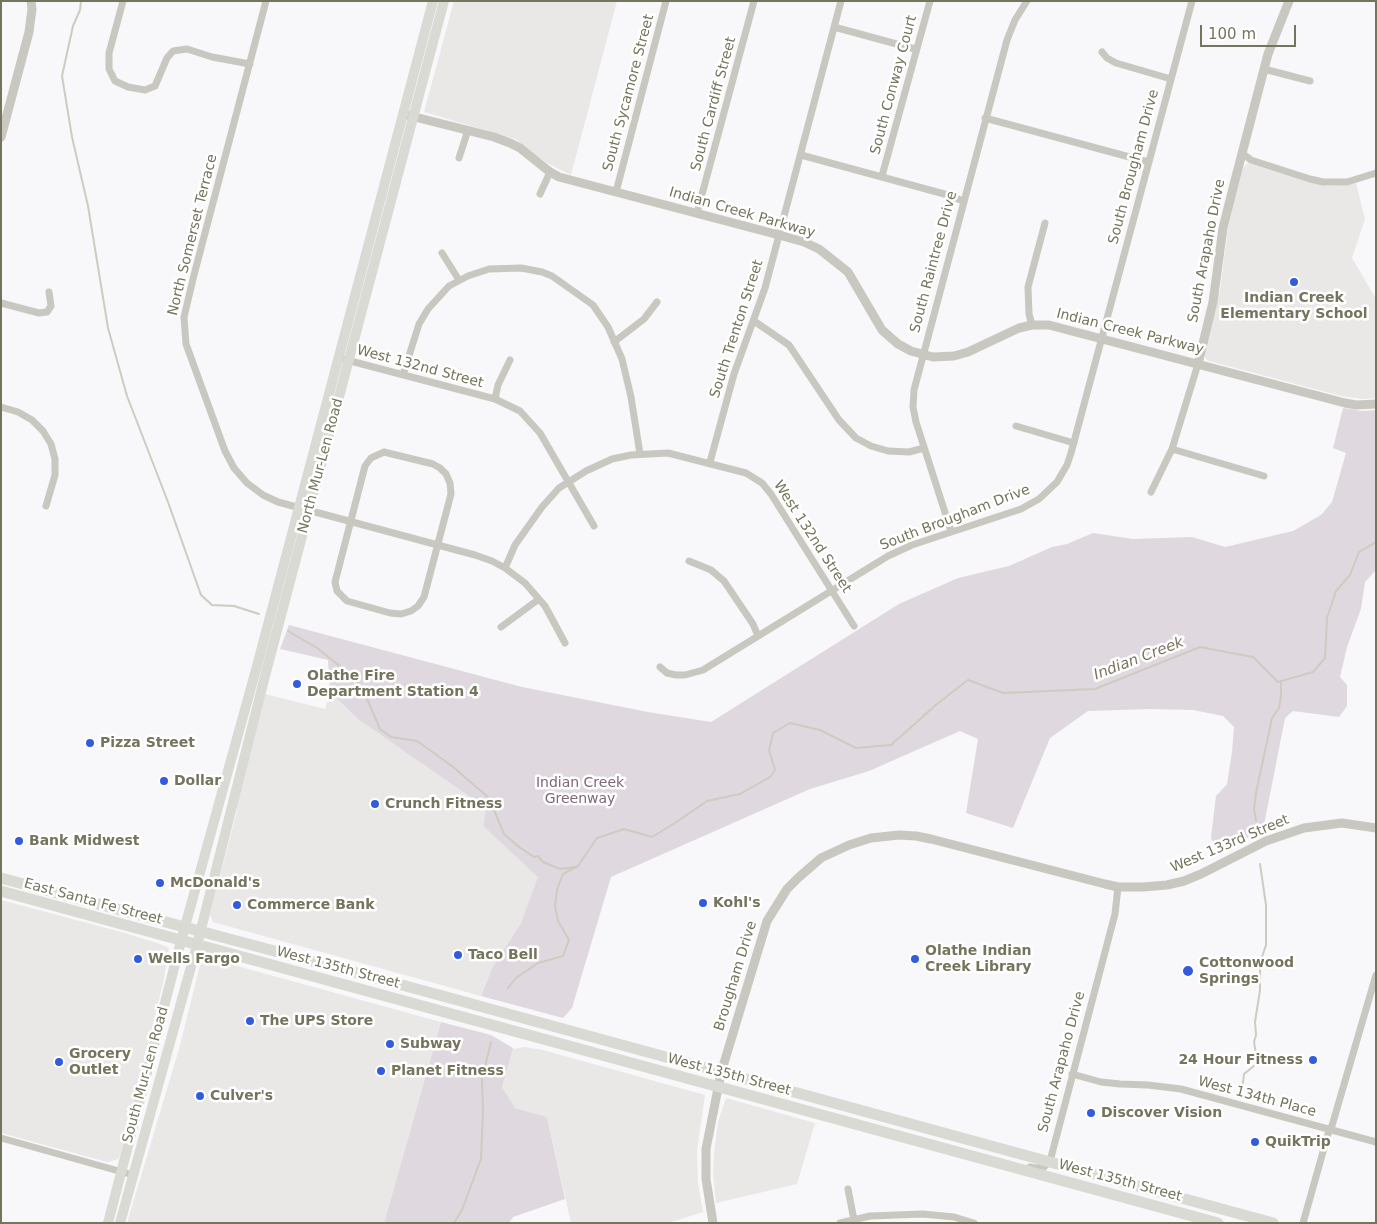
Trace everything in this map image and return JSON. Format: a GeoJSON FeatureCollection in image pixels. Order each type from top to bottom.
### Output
{"type":"FeatureCollection","features":[{"type":"Feature","properties":{"kind":"main road","name":"North Mur-Len Road"},"geometry":{"type":"LineString","coordinates":[[344,359],[403,114],[433,1]]}},
{"type":"Feature","properties":{"kind":"main road","name":"North Mur-Len Road"},"geometry":{"type":"LineString","coordinates":[[200,930],[304,510],[344,359],[414,117],[444,1]]}},
{"type":"Feature","properties":{"kind":"main road","name":"North Mur-Len Road"},"geometry":{"type":"LineString","coordinates":[[185,927],[304,510]]}},
{"type":"Feature","properties":{"kind":"main road","name":"East Santa Fe Street"},"geometry":{"type":"LineString","coordinates":[[1,878],[185,927]]}},
{"type":"Feature","properties":{"kind":"main road","name":"East Santa Fe Street"},"geometry":{"type":"LineString","coordinates":[[1,891],[181,940]]}},
{"type":"Feature","properties":{"kind":"main road","name":"West 135th Street"},"geometry":{"type":"LineString","coordinates":[[185,927],[1273,1223]]}},
{"type":"Feature","properties":{"kind":"main road","name":"South Mur-Len Road"},"geometry":{"type":"LineString","coordinates":[[108,1223],[185,927]]}},
{"type":"Feature","properties":{"kind":"main road","name":"South Mur-Len Road"},"geometry":{"type":"LineString","coordinates":[[120,1223],[200,930]]}},
{"type":"Feature","properties":{"kind":"main road","name":"West 135th Street"},"geometry":{"type":"LineString","coordinates":[[181,940],[1218,1223]]}},
{"type":"Feature","properties":{"kind":"street"},"geometry":{"type":"LineString","coordinates":[[1,138],[29,32],[32,9],[31,1]]}},
{"type":"Feature","properties":{"kind":"street"},"geometry":{"type":"LineString","coordinates":[[123,1],[109,53],[109,69],[115,81],[128,88],[145,90],[155,86],[173,51],[187,49],[212,57],[250,64]]}},
{"type":"Feature","properties":{"kind":"street","name":"North Somerset Terrace"},"geometry":{"type":"LineString","coordinates":[[266,1],[185,308],[184,335],[190,357],[225,451],[234,468],[247,483],[263,495],[304,510]]}},
{"type":"Feature","properties":{"kind":"street","name":"South Sycamore Street"},"geometry":{"type":"LineString","coordinates":[[616,192],[666,1]]}},
{"type":"Feature","properties":{"kind":"street","name":"South Cardiff Street"},"geometry":{"type":"LineString","coordinates":[[697,213],[754,1]]}},
{"type":"Feature","properties":{"kind":"street","name":"South Trenton Street"},"geometry":{"type":"LineString","coordinates":[[710,462],[734,374],[763,296],[841,1]]}},
{"type":"Feature","properties":{"kind":"street","name":"South Conway Court"},"geometry":{"type":"LineString","coordinates":[[882,176],[915,49],[930,1]]}},
{"type":"Feature","properties":{"kind":"street","name":"South Raintree Drive"},"geometry":{"type":"LineString","coordinates":[[951,531],[913,407],[914,390],[1006,40],[1015,20],[1027,1]]}},
{"type":"Feature","properties":{"kind":"street","name":"South Brougham Drive"},"geometry":{"type":"LineString","coordinates":[[660,667],[667,673],[676,675],[696,672],[888,556],[951,531],[1021,509],[1039,499],[1052,487],[1062,474],[1074,443],[1192,1]]}},
{"type":"Feature","properties":{"kind":"street","name":"South Arapaho Drive"},"geometry":{"type":"LineString","coordinates":[[1151,492],[1172,448],[1198,364],[1214,302],[1223,228],[1264,69],[1276,32],[1289,1]]}},
{"type":"Feature","properties":{"kind":"street"},"geometry":{"type":"LineString","coordinates":[[834,27],[915,49]]}},
{"type":"Feature","properties":{"kind":"street"},"geometry":{"type":"LineString","coordinates":[[1102,52],[1116,62],[1171,79]]}},
{"type":"Feature","properties":{"kind":"street"},"geometry":{"type":"LineString","coordinates":[[1264,69],[1310,81]]}},
{"type":"Feature","properties":{"kind":"street","name":"Indian Creek Parkway"},"geometry":{"type":"LineString","coordinates":[[403,114],[468,130],[510,143],[559,177],[804,242],[819,249],[848,272],[882,330],[898,344],[911,351],[942,358],[961,354],[1008,332],[1032,325],[1057,326],[1345,403],[1356,405],[1376,404]]}},
{"type":"Feature","properties":{"kind":"street"},"geometry":{"type":"LineString","coordinates":[[985,118],[1148,162]]}},
{"type":"Feature","properties":{"kind":"street"},"geometry":{"type":"LineString","coordinates":[[459,158],[468,130]]}},
{"type":"Feature","properties":{"kind":"street"},"geometry":{"type":"LineString","coordinates":[[1242,153],[1251,160],[1324,182],[1347,182],[1376,173]]}},
{"type":"Feature","properties":{"kind":"street"},"geometry":{"type":"LineString","coordinates":[[801,154],[948,195],[963,201]]}},
{"type":"Feature","properties":{"kind":"street"},"geometry":{"type":"LineString","coordinates":[[540,194],[550,172]]}},
{"type":"Feature","properties":{"kind":"street"},"geometry":{"type":"LineString","coordinates":[[1032,325],[1029,314],[1028,287],[1045,223]]}},
{"type":"Feature","properties":{"kind":"street"},"geometry":{"type":"LineString","coordinates":[[442,253],[459,280]]}},
{"type":"Feature","properties":{"kind":"street"},"geometry":{"type":"LineString","coordinates":[[403,375],[416,331],[423,316],[442,292],[459,280],[478,272],[510,267],[552,276],[593,304],[608,327],[622,359],[631,397],[640,454]]}},
{"type":"Feature","properties":{"kind":"street"},"geometry":{"type":"LineString","coordinates":[[1,303],[38,313],[47,312],[51,306],[49,292]]}},
{"type":"Feature","properties":{"kind":"street"},"geometry":{"type":"LineString","coordinates":[[614,342],[644,319],[657,302]]}},
{"type":"Feature","properties":{"kind":"street"},"geometry":{"type":"LineString","coordinates":[[754,321],[789,345],[798,356],[838,420],[856,438],[871,446],[888,451],[909,452],[924,448]]}},
{"type":"Feature","properties":{"kind":"street","name":"West 132nd Street"},"geometry":{"type":"LineString","coordinates":[[344,359],[495,399],[525,415],[540,433],[594,526]]}},
{"type":"Feature","properties":{"kind":"street","name":"West 132nd Street"},"geometry":{"type":"LineString","coordinates":[[495,399],[498,385],[510,360]]}},
{"type":"Feature","properties":{"kind":"street"},"geometry":{"type":"LineString","coordinates":[[1,407],[18,412],[32,420],[43,431],[51,444],[55,459],[55,475],[46,506]]}},
{"type":"Feature","properties":{"kind":"street"},"geometry":{"type":"LineString","coordinates":[[1016,426],[1074,443]]}},
{"type":"Feature","properties":{"kind":"street"},"geometry":{"type":"LineString","coordinates":[[1172,448],[1264,476]]}},
{"type":"Feature","properties":{"kind":"street"},"geometry":{"type":"LineString","coordinates":[[384,452],[392,453],[433,464],[440,468],[448,479],[452,494],[424,597],[418,606],[401,614],[390,613],[347,601],[337,591],[335,582],[337,571],[350,522],[365,466],[371,458],[384,452]]}},
{"type":"Feature","properties":{"kind":"street","name":"West 132nd Street"},"geometry":{"type":"LineString","coordinates":[[569,482],[586,471],[612,459],[640,454],[668,453],[710,462],[756,478],[767,488],[854,626]]}},
{"type":"Feature","properties":{"kind":"street"},"geometry":{"type":"LineString","coordinates":[[505,568],[516,545],[542,507],[559,488],[569,482]]}},
{"type":"Feature","properties":{"kind":"street"},"geometry":{"type":"LineString","coordinates":[[304,510],[476,555],[492,561],[525,583],[545,606],[565,643]]}},
{"type":"Feature","properties":{"kind":"street"},"geometry":{"type":"LineString","coordinates":[[688,561],[711,570],[724,581],[753,624],[758,636]]}},
{"type":"Feature","properties":{"kind":"street"},"geometry":{"type":"LineString","coordinates":[[501,627],[539,599]]}},
{"type":"Feature","properties":{"kind":"street","name":"West 133rd Street"},"geometry":{"type":"LineString","coordinates":[[1008,858],[1118,887],[1159,886],[1184,881],[1266,841],[1304,828],[1342,823],[1376,828]]}},
{"type":"Feature","properties":{"kind":"street","name":"Brougham Drive"},"geometry":{"type":"LineString","coordinates":[[713,1223],[706,1178],[706,1149],[721,1072],[767,921],[787,889],[821,858],[849,845],[871,838],[916,836],[931,838],[1008,858]]}},
{"type":"Feature","properties":{"kind":"street","name":"South Arapaho Drive"},"geometry":{"type":"LineString","coordinates":[[1050,1161],[1112,924],[1118,887]]}},
{"type":"Feature","properties":{"kind":"street"},"geometry":{"type":"LineString","coordinates":[[1303,1223],[1376,975]]}},
{"type":"Feature","properties":{"kind":"street","name":"West 134th Place"},"geometry":{"type":"LineString","coordinates":[[1072,1074],[1101,1082],[1181,1089],[1376,1142]]}},
{"type":"Feature","properties":{"kind":"street"},"geometry":{"type":"LineString","coordinates":[[1,1138],[133,1175]]}},
{"type":"Feature","properties":{"kind":"street"},"geometry":{"type":"LineString","coordinates":[[969,1156],[985,1155],[1035,1168],[1044,1167],[1050,1161]]}},
{"type":"Feature","properties":{"kind":"street"},"geometry":{"type":"LineString","coordinates":[[848,1188],[854,1220]]}},
{"type":"Feature","properties":{"kind":"street"},"geometry":{"type":"LineString","coordinates":[[840,1223],[870,1216],[923,1214],[954,1217],[974,1223]]}},
{"type":"Feature","properties":{"kind":"shaded area"},"geometry":{"type":"Polygon","coordinates":[[[454,1],[617,1],[571,175],[547,163],[515,139],[424,112],[454,1]]]}},
{"type":"Feature","properties":{"kind":"shaded area","name":"Indian Creek Elementary School"},"geometry":{"type":"Polygon","coordinates":[[[1248,163],[1321,185],[1334,186],[1356,183],[1365,219],[1352,258],[1376,299],[1376,398],[1363,399],[1341,396],[1209,361],[1205,358],[1204,352],[1220,290],[1228,229],[1235,195],[1241,170],[1248,163]]]}},
{"type":"Feature","properties":{"kind":"shaded area"},"geometry":{"type":"Polygon","coordinates":[[[330,692],[359,720],[486,808],[483,826],[539,877],[521,923],[492,968],[481,996],[213,922],[210,914],[265,694],[325,709],[330,692]]]}},
{"type":"Feature","properties":{"kind":"shaded area"},"geometry":{"type":"Polygon","coordinates":[[[1,900],[125,933],[169,948],[163,983],[125,1139],[119,1158],[116,1160],[107,1162],[1,1133],[1,900]]]}},
{"type":"Feature","properties":{"kind":"shaded area"},"geometry":{"type":"Polygon","coordinates":[[[208,958],[441,1022],[384,1223],[127,1223],[179,1049],[200,965],[208,958]]]}},
{"type":"Feature","properties":{"kind":"shaded area"},"geometry":{"type":"Polygon","coordinates":[[[525,1047],[543,1050],[705,1095],[697,1151],[698,1183],[703,1212],[668,1223],[571,1223],[547,1117],[515,1108],[502,1087],[512,1049],[525,1047]]]}},
{"type":"Feature","properties":{"kind":"shaded area"},"geometry":{"type":"Polygon","coordinates":[[[726,1098],[815,1123],[797,1184],[716,1203],[713,1174],[714,1153],[718,1122],[726,1098]]]}},
{"type":"Feature","properties":{"kind":"green space","name":"Indian Creek Greenway"},"geometry":{"type":"Polygon","coordinates":[[[1343,408],[1362,411],[1376,410],[1376,570],[1365,582],[1361,609],[1347,647],[1340,677],[1347,685],[1347,706],[1339,717],[1293,711],[1285,718],[1263,830],[1219,853],[1211,838],[1216,796],[1227,784],[1232,752],[1234,727],[1223,716],[1193,710],[1088,711],[1050,738],[1013,828],[966,813],[978,739],[960,731],[869,771],[810,789],[611,877],[572,1008],[563,1018],[481,996],[492,968],[521,923],[538,877],[483,826],[486,808],[359,720],[330,692],[328,660],[280,649],[289,625],[522,687],[648,712],[711,722],[899,604],[958,578],[1009,566],[1052,547],[1067,544],[1093,533],[1133,539],[1192,537],[1225,547],[1293,531],[1321,515],[1332,502],[1346,453],[1333,448],[1343,408]]]}},
{"type":"Feature","properties":{"kind":"green space"},"geometry":{"type":"Polygon","coordinates":[[[441,1022],[491,1035],[513,1048],[502,1087],[515,1108],[547,1117],[565,1199],[513,1217],[509,1223],[384,1223],[441,1022]]]}},
{"type":"Feature","properties":{"kind":"waterway"},"geometry":{"type":"LineString","coordinates":[[81,1],[80,10],[73,26],[62,76],[72,137],[88,206],[108,328],[127,396],[201,595],[212,605],[234,606],[259,614]]}},
{"type":"Feature","properties":{"kind":"waterway","name":"Indian Creek"},"geometry":{"type":"LineString","coordinates":[[508,988],[516,978],[538,963],[563,956],[569,940],[558,921],[555,906],[557,890],[563,874],[578,866],[597,838],[624,829],[652,837],[707,801],[740,794],[770,777],[775,770],[769,750],[773,733],[790,723],[820,730],[856,748],[891,745],[937,704],[968,680],[1003,693],[1095,689],[1200,647],[1253,657],[1278,682],[1313,672],[1325,658],[1327,618],[1336,591],[1350,575],[1359,552],[1376,542]]}},
{"type":"Feature","properties":{"kind":"waterway"},"geometry":{"type":"LineString","coordinates":[[288,631],[317,648],[362,687],[380,729],[391,737],[417,741],[452,766],[489,798],[504,834],[519,847],[534,857],[538,856],[543,862],[560,869],[575,867]]}},
{"type":"Feature","properties":{"kind":"waterway"},"geometry":{"type":"LineString","coordinates":[[1256,821],[1254,809],[1256,793],[1272,718],[1279,708],[1281,681]]}},
{"type":"Feature","properties":{"kind":"waterway"},"geometry":{"type":"LineString","coordinates":[[1242,1090],[1244,1074],[1255,1065],[1257,1060],[1254,1042],[1256,1035],[1255,1022],[1260,990],[1260,963],[1266,945],[1266,905],[1260,864]]}},
{"type":"Feature","properties":{"kind":"waterway","name":"Indian Creek"},"geometry":{"type":"LineString","coordinates":[[454,1223],[462,1210],[481,1159],[482,1079],[491,1042]]}},
{"type":"Feature","properties":{"kind":"place","name":"Indian Creek Elementary School"},"geometry":{"type":"Point","coordinates":[1294,282]}},
{"type":"Feature","properties":{"kind":"place","name":"Olathe Fire Department Station 4"},"geometry":{"type":"Point","coordinates":[297,684]}},
{"type":"Feature","properties":{"kind":"place","name":"Pizza Street"},"geometry":{"type":"Point","coordinates":[90,743]}},
{"type":"Feature","properties":{"kind":"place","name":"Dollar"},"geometry":{"type":"Point","coordinates":[164,781]}},
{"type":"Feature","properties":{"kind":"place","name":"Crunch Fitness"},"geometry":{"type":"Point","coordinates":[375,804]}},
{"type":"Feature","properties":{"kind":"place","name":"Bank Midwest"},"geometry":{"type":"Point","coordinates":[19,841]}},
{"type":"Feature","properties":{"kind":"place","name":"McDonald's"},"geometry":{"type":"Point","coordinates":[160,883]}},
{"type":"Feature","properties":{"kind":"place","name":"Kohl's"},"geometry":{"type":"Point","coordinates":[703,903]}},
{"type":"Feature","properties":{"kind":"place","name":"Commerce Bank"},"geometry":{"type":"Point","coordinates":[237,905]}},
{"type":"Feature","properties":{"kind":"place","name":"Taco Bell"},"geometry":{"type":"Point","coordinates":[458,955]}},
{"type":"Feature","properties":{"kind":"place","name":"Wells Fargo"},"geometry":{"type":"Point","coordinates":[138,959]}},
{"type":"Feature","properties":{"kind":"place","name":"Olathe Indian Creek Library"},"geometry":{"type":"Point","coordinates":[915,959]}},
{"type":"Feature","properties":{"kind":"place","name":"Cottonwood Springs"},"geometry":{"type":"Point","coordinates":[1188,971]}},
{"type":"Feature","properties":{"kind":"place","name":"The UPS Store"},"geometry":{"type":"Point","coordinates":[250,1021]}},
{"type":"Feature","properties":{"kind":"place","name":"Subway"},"geometry":{"type":"Point","coordinates":[390,1044]}},
{"type":"Feature","properties":{"kind":"place","name":"24 Hour Fitness"},"geometry":{"type":"Point","coordinates":[1313,1060]}},
{"type":"Feature","properties":{"kind":"place","name":"Grocery Outlet"},"geometry":{"type":"Point","coordinates":[59,1062]}},
{"type":"Feature","properties":{"kind":"place","name":"Planet Fitness"},"geometry":{"type":"Point","coordinates":[381,1071]}},
{"type":"Feature","properties":{"kind":"place","name":"Culver's"},"geometry":{"type":"Point","coordinates":[200,1096]}},
{"type":"Feature","properties":{"kind":"place","name":"Discover Vision"},"geometry":{"type":"Point","coordinates":[1091,1113]}},
{"type":"Feature","properties":{"kind":"place","name":"QuikTrip"},"geometry":{"type":"Point","coordinates":[1255,1142]}}]}
